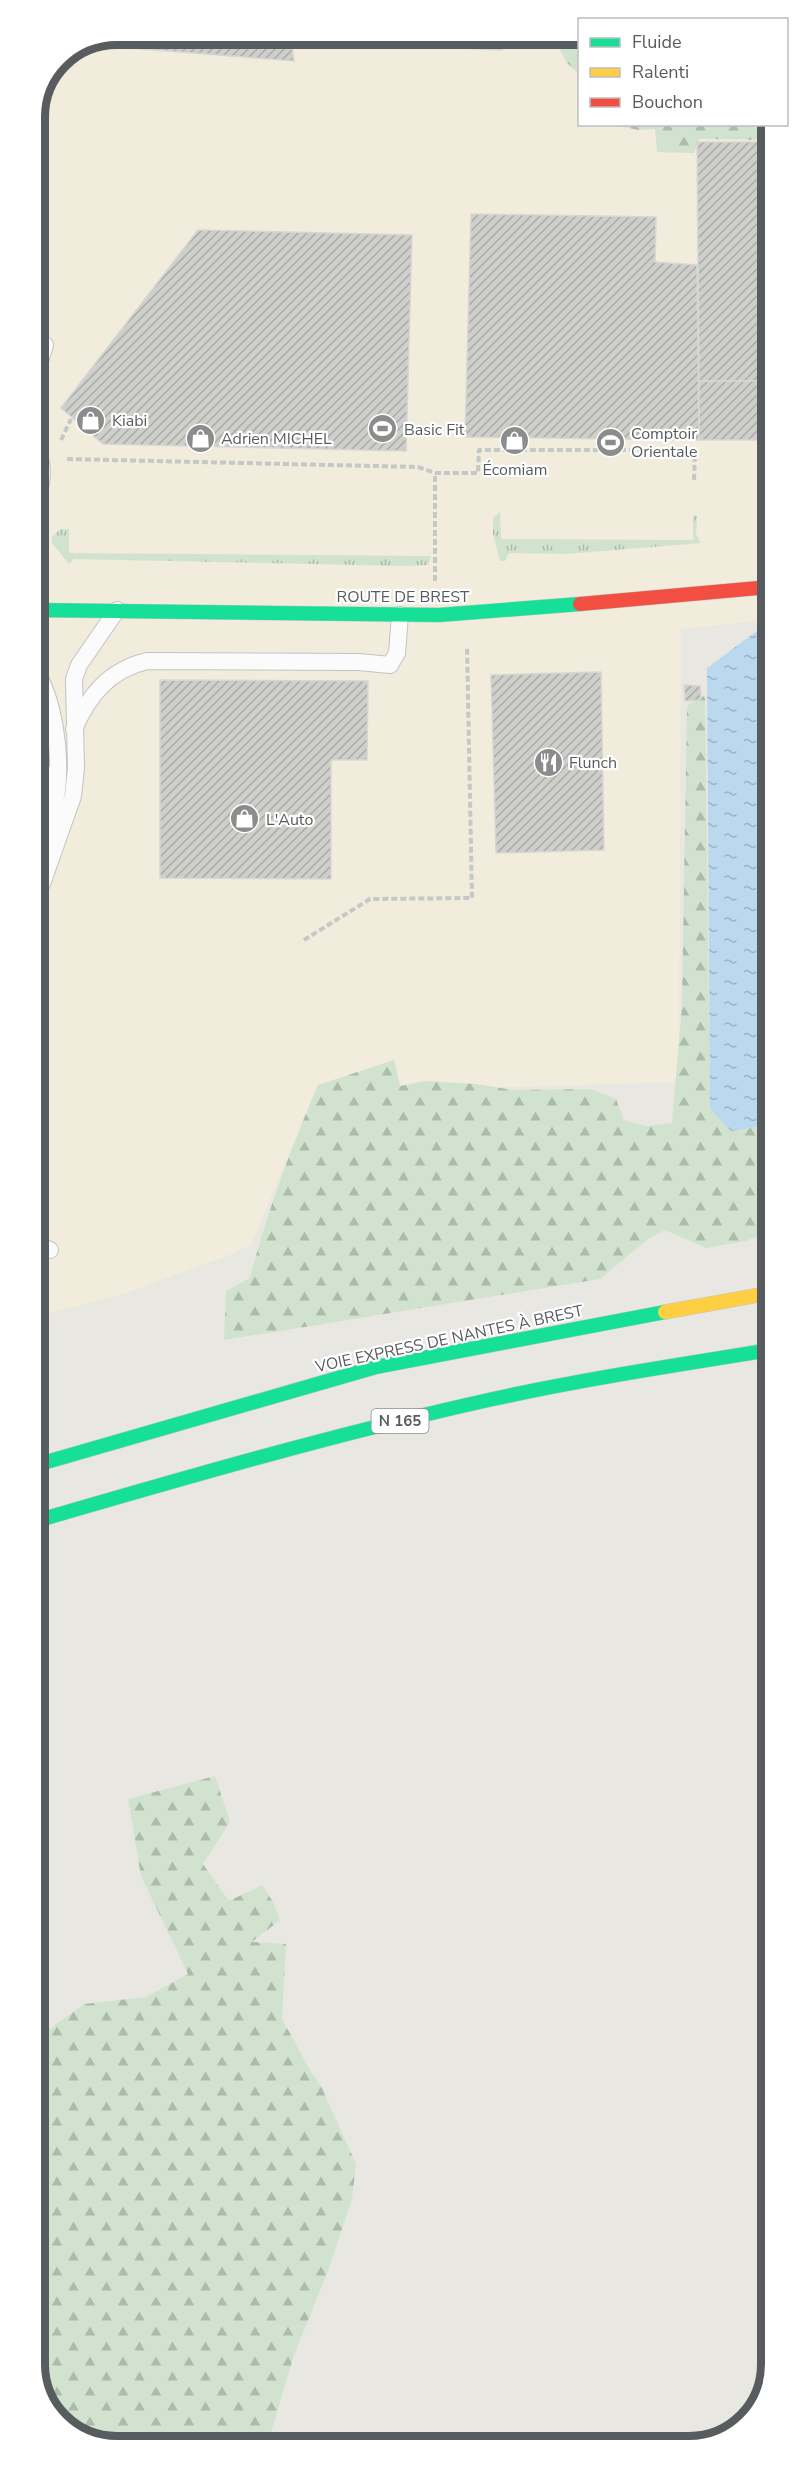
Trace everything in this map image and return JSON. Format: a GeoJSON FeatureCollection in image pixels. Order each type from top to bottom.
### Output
{"type":"FeatureCollection","features":[{"type":"Feature","properties":{"kind":"main road","name":"ROUTE DE BREST"},"geometry":{"type":"LineString","coordinates":[[45,610],[400,615],[466,613],[761,588]]}},
{"type":"Feature","properties":{"kind":"main road","name":"VOIE EXPRESS DE NANTES À BREST"},"geometry":{"type":"LineString","coordinates":[[45,1462],[283,1392],[387,1365],[761,1295]]}},
{"type":"Feature","properties":{"kind":"main road","name":"N 165"},"geometry":{"type":"LineString","coordinates":[[45,1518],[270,1453],[460,1406],[633,1372],[761,1351]]}},
{"type":"Feature","properties":{"kind":"main road"},"geometry":{"type":"LineString","coordinates":[[48,1447],[283,1392]]}},
{"type":"Feature","properties":{"kind":"lane"},"geometry":{"type":"LineString","coordinates":[[45,864],[73,796],[76,768],[74,679],[79,665],[117,610]]}},
{"type":"Feature","properties":{"kind":"lane"},"geometry":{"type":"LineString","coordinates":[[74,729],[88,701],[108,678],[130,665],[147,661],[359,662],[390,665],[398,653],[400,615]]}},
{"type":"Feature","properties":{"kind":"lane"},"geometry":{"type":"LineString","coordinates":[[45,689],[49,700],[59,767],[55,800],[45,841]]}},
{"type":"Feature","properties":{"kind":"lane"},"geometry":{"type":"LineString","coordinates":[[45,788],[59,767]]}},
{"type":"Feature","properties":{"kind":"path"},"geometry":{"type":"LineString","coordinates":[[45,465],[52,459],[418,468],[435,473],[478,473],[479,450],[695,450],[694,481]]}},
{"type":"Feature","properties":{"kind":"path"},"geometry":{"type":"LineString","coordinates":[[434,593],[435,473]]}},
{"type":"Feature","properties":{"kind":"path"},"geometry":{"type":"LineString","coordinates":[[304,940],[370,899],[472,898],[466,613]]}},
{"type":"Feature","properties":{"kind":"shaded area"},"geometry":{"type":"Polygon","coordinates":[[[578,45],[578,126],[761,126],[761,621],[681,629],[679,1082],[381,1091],[318,1085],[251,1245],[123,1294],[45,1315],[45,117],[50,89],[66,66],[77,57],[103,46],[578,45]]]}},
{"type":"Feature","properties":{"kind":"green space"},"geometry":{"type":"Polygon","coordinates":[[[557,45],[578,45],[578,73],[567,63],[557,45]]]}},
{"type":"Feature","properties":{"kind":"green space"},"geometry":{"type":"Polygon","coordinates":[[[618,126],[761,126],[761,140],[699,139],[694,153],[657,152],[655,129],[639,130],[618,126]]]}},
{"type":"Feature","properties":{"kind":"green space"},"geometry":{"type":"Polygon","coordinates":[[[500,512],[501,539],[693,540],[693,515],[697,516],[696,534],[701,543],[567,554],[509,553],[505,561],[500,561],[493,534],[493,518],[500,512]]]}},
{"type":"Feature","properties":{"kind":"green space"},"geometry":{"type":"Polygon","coordinates":[[[60,529],[69,529],[69,553],[431,556],[428,565],[403,566],[74,559],[69,564],[52,543],[52,537],[60,529]]]}},
{"type":"Feature","properties":{"kind":"green space"},"geometry":{"type":"Polygon","coordinates":[[[705,695],[710,1109],[731,1131],[761,1126],[761,1235],[746,1241],[706,1248],[665,1230],[648,1239],[600,1279],[224,1340],[226,1291],[250,1278],[280,1180],[318,1085],[394,1060],[400,1086],[425,1081],[476,1084],[513,1090],[591,1089],[616,1099],[624,1120],[646,1126],[672,1123],[682,1007],[687,706],[705,695]]]}},
{"type":"Feature","properties":{"kind":"green space"},"geometry":{"type":"Polygon","coordinates":[[[215,1776],[230,1822],[203,1864],[229,1901],[262,1885],[273,1902],[280,1920],[252,1942],[286,1944],[282,2019],[321,2086],[356,2164],[352,2199],[329,2268],[294,2355],[270,2436],[103,2435],[89,2431],[69,2418],[57,2404],[47,2383],[45,2364],[45,2032],[84,2004],[146,1997],[188,1974],[141,1876],[128,1799],[215,1776]]]}},
{"type":"Feature","properties":{"kind":"water"},"geometry":{"type":"Polygon","coordinates":[[[761,628],[761,1126],[731,1131],[710,1109],[707,668],[761,628]]]}},
{"type":"Feature","properties":{"kind":"building"},"geometry":{"type":"Polygon","coordinates":[[[292,45],[294,61],[104,46],[292,45]]]}},
{"type":"Feature","properties":{"kind":"building"},"geometry":{"type":"Polygon","coordinates":[[[442,45],[512,45],[501,50],[443,47],[442,45]]]}},
{"type":"Feature","properties":{"kind":"building"},"geometry":{"type":"Polygon","coordinates":[[[697,142],[761,142],[761,381],[699,381],[697,142]]]}},
{"type":"Feature","properties":{"kind":"building"},"geometry":{"type":"Polygon","coordinates":[[[471,214],[656,217],[655,262],[697,265],[699,440],[465,437],[471,214]]]}},
{"type":"Feature","properties":{"kind":"building"},"geometry":{"type":"Polygon","coordinates":[[[198,230],[412,235],[406,451],[103,444],[61,408],[198,230]]]}},
{"type":"Feature","properties":{"kind":"building"},"geometry":{"type":"Polygon","coordinates":[[[699,381],[761,381],[761,440],[699,440],[699,381]]]}},
{"type":"Feature","properties":{"kind":"building","name":"Flunch"},"geometry":{"type":"Polygon","coordinates":[[[601,672],[604,850],[496,853],[491,675],[601,672]]]}},
{"type":"Feature","properties":{"kind":"building","name":"L'Auto"},"geometry":{"type":"Polygon","coordinates":[[[160,680],[368,681],[367,760],[331,760],[331,879],[160,878],[160,680]]]}},
{"type":"Feature","properties":{"kind":"building"},"geometry":{"type":"Polygon","coordinates":[[[684,685],[700,686],[701,700],[685,701],[684,685]]]}},
{"type":"Feature","properties":{"kind":"traffic: fast"},"geometry":{"type":"LineString","coordinates":[[45,610],[439,615],[580,604]]}},
{"type":"Feature","properties":{"kind":"traffic: fast"},"geometry":{"type":"LineString","coordinates":[[45,1462],[376,1367],[665,1312]]}},
{"type":"Feature","properties":{"kind":"traffic: fast"},"geometry":{"type":"LineString","coordinates":[[45,1518],[263,1456],[435,1412],[562,1385],[761,1351]]}},
{"type":"Feature","properties":{"kind":"traffic: slow"},"geometry":{"type":"LineString","coordinates":[[665,1312],[761,1295]]}},
{"type":"Feature","properties":{"kind":"traffic: jam"},"geometry":{"type":"LineString","coordinates":[[580,604],[761,588]]}},
{"type":"Feature","properties":{"kind":"place","name":"Kiabi"},"geometry":{"type":"Point","coordinates":[91,420]}},
{"type":"Feature","properties":{"kind":"place","name":"Basic Fit"},"geometry":{"type":"Point","coordinates":[383,429]}},
{"type":"Feature","properties":{"kind":"place","name":"Adrien MICHEL"},"geometry":{"type":"Point","coordinates":[200,438]}},
{"type":"Feature","properties":{"kind":"place","name":"Écomiam"},"geometry":{"type":"Point","coordinates":[515,441]}},
{"type":"Feature","properties":{"kind":"place","name":"Comptoir Orientale"},"geometry":{"type":"Point","coordinates":[610,442]}},
{"type":"Feature","properties":{"kind":"place","name":"Flunch"},"geometry":{"type":"Point","coordinates":[548,762]}},
{"type":"Feature","properties":{"kind":"place","name":"L'Auto"},"geometry":{"type":"Point","coordinates":[245,819]}}]}
